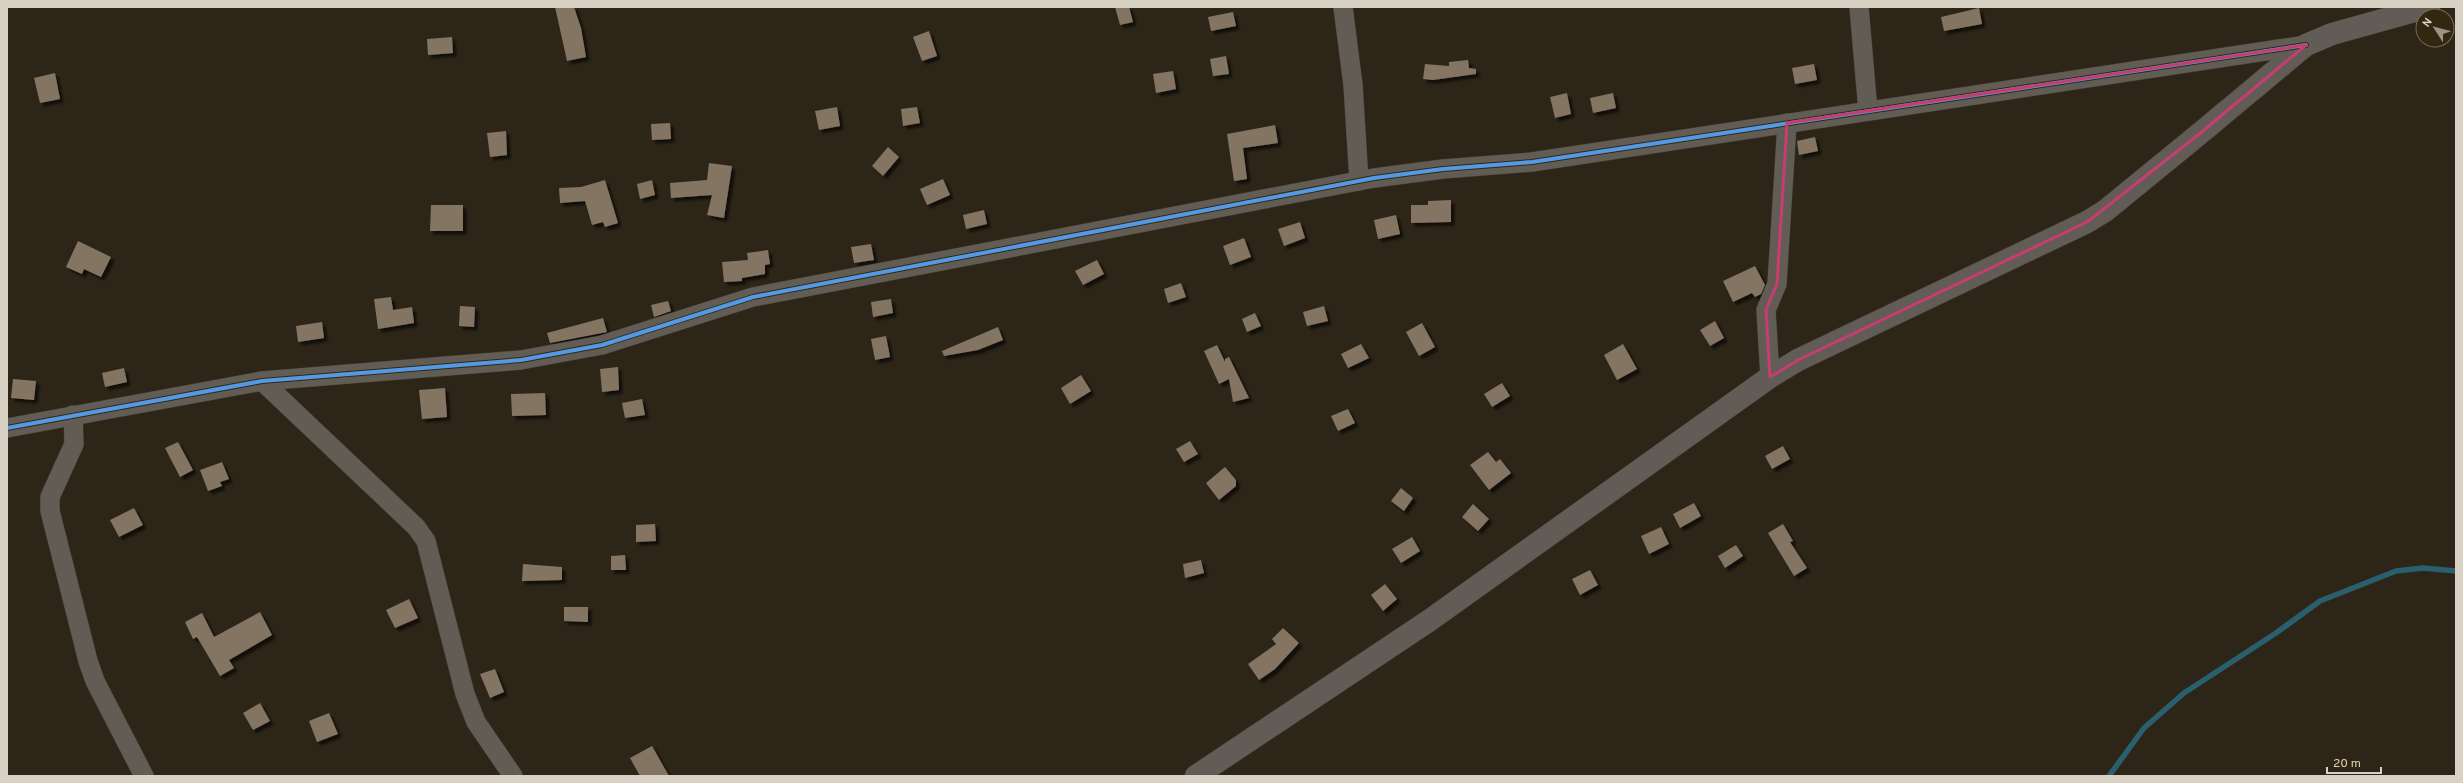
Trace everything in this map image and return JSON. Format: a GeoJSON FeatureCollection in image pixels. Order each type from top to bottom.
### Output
{"type":"FeatureCollection","features":[{"type":"Feature","properties":{"kind":"street"},"geometry":{"type":"LineString","coordinates":[[1343,7],[1353,85],[1359,181]]}},
{"type":"Feature","properties":{"kind":"street"},"geometry":{"type":"LineString","coordinates":[[1859,7],[1868,111]]}},
{"type":"Feature","properties":{"kind":"street"},"geometry":{"type":"LineString","coordinates":[[7,428],[262,382],[521,360],[602,345],[753,297],[1359,181],[1443,169],[1532,162],[2306,45],[2332,34],[2429,7]]}},
{"type":"Feature","properties":{"kind":"street"},"geometry":{"type":"LineString","coordinates":[[1196,776],[1430,620],[1770,377],[1798,360],[2087,222],[2105,211],[2198,136],[2306,45]]}},
{"type":"Feature","properties":{"kind":"street"},"geometry":{"type":"LineString","coordinates":[[1770,377],[1766,310],[1777,284],[1787,123]]}},
{"type":"Feature","properties":{"kind":"street"},"geometry":{"type":"LineString","coordinates":[[262,382],[416,527],[426,542],[465,694],[476,722],[513,776]]}},
{"type":"Feature","properties":{"kind":"street"},"geometry":{"type":"LineString","coordinates":[[74,416],[74,444],[50,497],[50,511],[88,661],[95,681],[144,776]]}},
{"type":"Feature","properties":{"kind":"highlighted area"},"geometry":{"type":"Polygon","coordinates":[[[2306,45],[2198,135],[2087,222],[1798,360],[1770,377],[1766,310],[1777,284],[1787,123],[2306,45]]]}},
{"type":"Feature","properties":{"kind":"building"},"geometry":{"type":"Polygon","coordinates":[[[555,7],[574,7],[581,28],[586,57],[567,61],[555,7]]]}},
{"type":"Feature","properties":{"kind":"building"},"geometry":{"type":"Polygon","coordinates":[[[1115,7],[1129,7],[1133,22],[1120,25],[1115,7]]]}},
{"type":"Feature","properties":{"kind":"building"},"geometry":{"type":"Polygon","coordinates":[[[1979,8],[1982,24],[1944,31],[1941,17],[1979,8]]]}},
{"type":"Feature","properties":{"kind":"building"},"geometry":{"type":"Polygon","coordinates":[[[1233,12],[1236,26],[1211,31],[1208,17],[1233,12]]]}},
{"type":"Feature","properties":{"kind":"building"},"geometry":{"type":"Polygon","coordinates":[[[929,31],[937,56],[922,61],[913,37],[929,31]]]}},
{"type":"Feature","properties":{"kind":"building"},"geometry":{"type":"Polygon","coordinates":[[[452,37],[453,53],[428,55],[427,39],[452,37]]]}},
{"type":"Feature","properties":{"kind":"building"},"geometry":{"type":"Polygon","coordinates":[[[1226,56],[1229,74],[1213,76],[1210,59],[1226,56]]]}},
{"type":"Feature","properties":{"kind":"building"},"geometry":{"type":"Polygon","coordinates":[[[1468,60],[1469,68],[1476,69],[1476,74],[1433,80],[1423,79],[1425,64],[1449,66],[1449,62],[1468,60]]]}},
{"type":"Feature","properties":{"kind":"building"},"geometry":{"type":"Polygon","coordinates":[[[1814,64],[1817,80],[1795,84],[1792,68],[1814,64]]]}},
{"type":"Feature","properties":{"kind":"building"},"geometry":{"type":"Polygon","coordinates":[[[1173,71],[1176,89],[1156,93],[1153,74],[1173,71]]]}},
{"type":"Feature","properties":{"kind":"building"},"geometry":{"type":"Polygon","coordinates":[[[55,73],[60,99],[40,103],[34,78],[55,73]]]}},
{"type":"Feature","properties":{"kind":"building"},"geometry":{"type":"Polygon","coordinates":[[[1567,93],[1571,114],[1555,118],[1550,97],[1567,93]]]}},
{"type":"Feature","properties":{"kind":"building"},"geometry":{"type":"Polygon","coordinates":[[[1613,93],[1616,108],[1593,113],[1590,98],[1613,93]]]}},
{"type":"Feature","properties":{"kind":"building"},"geometry":{"type":"Polygon","coordinates":[[[837,107],[840,126],[819,130],[815,111],[837,107]]]}},
{"type":"Feature","properties":{"kind":"building"},"geometry":{"type":"Polygon","coordinates":[[[917,107],[920,123],[903,126],[901,109],[917,107]]]}},
{"type":"Feature","properties":{"kind":"building"},"geometry":{"type":"Polygon","coordinates":[[[670,123],[671,139],[652,140],[651,124],[670,123]]]}},
{"type":"Feature","properties":{"kind":"building"},"geometry":{"type":"Polygon","coordinates":[[[1275,125],[1278,143],[1243,148],[1247,179],[1234,181],[1227,134],[1275,125]]]}},
{"type":"Feature","properties":{"kind":"building"},"geometry":{"type":"Polygon","coordinates":[[[506,131],[507,155],[490,157],[487,133],[506,131]]]}},
{"type":"Feature","properties":{"kind":"building"},"geometry":{"type":"Polygon","coordinates":[[[1815,137],[1818,151],[1799,155],[1797,141],[1815,137]]]}},
{"type":"Feature","properties":{"kind":"building"},"geometry":{"type":"Polygon","coordinates":[[[888,147],[899,157],[883,176],[872,166],[888,147]]]}},
{"type":"Feature","properties":{"kind":"building"},"geometry":{"type":"Polygon","coordinates":[[[709,163],[732,166],[724,218],[707,215],[712,195],[671,198],[670,183],[707,180],[709,163]]]}},
{"type":"Feature","properties":{"kind":"building"},"geometry":{"type":"Polygon","coordinates":[[[943,179],[950,195],[927,205],[920,189],[943,179]]]}},
{"type":"Feature","properties":{"kind":"building"},"geometry":{"type":"Polygon","coordinates":[[[605,180],[618,223],[605,227],[603,222],[592,225],[585,201],[560,203],[559,188],[581,187],[605,180]]]}},
{"type":"Feature","properties":{"kind":"building"},"geometry":{"type":"Polygon","coordinates":[[[652,180],[655,195],[640,199],[637,184],[652,180]]]}},
{"type":"Feature","properties":{"kind":"building"},"geometry":{"type":"Polygon","coordinates":[[[1451,200],[1451,222],[1411,223],[1411,205],[1428,205],[1428,201],[1451,200]]]}},
{"type":"Feature","properties":{"kind":"building"},"geometry":{"type":"Polygon","coordinates":[[[431,205],[463,205],[463,231],[430,231],[431,205]]]}},
{"type":"Feature","properties":{"kind":"building"},"geometry":{"type":"Polygon","coordinates":[[[984,210],[987,224],[966,229],[963,215],[984,210]]]}},
{"type":"Feature","properties":{"kind":"building"},"geometry":{"type":"Polygon","coordinates":[[[1396,215],[1400,234],[1378,239],[1374,220],[1396,215]]]}},
{"type":"Feature","properties":{"kind":"building"},"geometry":{"type":"Polygon","coordinates":[[[1300,222],[1305,238],[1284,246],[1278,229],[1300,222]]]}},
{"type":"Feature","properties":{"kind":"building"},"geometry":{"type":"Polygon","coordinates":[[[1244,238],[1251,257],[1230,265],[1223,246],[1244,238]]]}},
{"type":"Feature","properties":{"kind":"building"},"geometry":{"type":"Polygon","coordinates":[[[78,241],[111,257],[101,277],[84,269],[82,274],[66,267],[78,241]]]}},
{"type":"Feature","properties":{"kind":"building"},"geometry":{"type":"Polygon","coordinates":[[[871,244],[874,260],[854,263],[851,247],[871,244]]]}},
{"type":"Feature","properties":{"kind":"building"},"geometry":{"type":"Polygon","coordinates":[[[768,250],[770,264],[765,265],[765,274],[742,278],[742,281],[724,282],[722,262],[748,260],[747,253],[768,250]]]}},
{"type":"Feature","properties":{"kind":"building"},"geometry":{"type":"Polygon","coordinates":[[[1097,260],[1104,274],[1083,285],[1075,271],[1097,260]]]}},
{"type":"Feature","properties":{"kind":"building"},"geometry":{"type":"Polygon","coordinates":[[[1755,266],[1765,285],[1761,294],[1755,297],[1752,293],[1733,302],[1723,281],[1755,266]]]}},
{"type":"Feature","properties":{"kind":"building"},"geometry":{"type":"Polygon","coordinates":[[[1181,283],[1186,297],[1168,303],[1164,289],[1181,283]]]}},
{"type":"Feature","properties":{"kind":"building"},"geometry":{"type":"Polygon","coordinates":[[[391,297],[393,310],[412,307],[414,323],[378,329],[374,299],[391,297]]]}},
{"type":"Feature","properties":{"kind":"building"},"geometry":{"type":"Polygon","coordinates":[[[891,299],[893,313],[873,317],[871,302],[891,299]]]}},
{"type":"Feature","properties":{"kind":"building"},"geometry":{"type":"Polygon","coordinates":[[[668,301],[671,311],[654,317],[651,305],[668,301]]]}},
{"type":"Feature","properties":{"kind":"building"},"geometry":{"type":"Polygon","coordinates":[[[460,306],[475,307],[474,327],[459,326],[460,306]]]}},
{"type":"Feature","properties":{"kind":"building"},"geometry":{"type":"Polygon","coordinates":[[[1324,306],[1328,321],[1307,326],[1303,312],[1324,306]]]}},
{"type":"Feature","properties":{"kind":"building"},"geometry":{"type":"Polygon","coordinates":[[[1255,313],[1261,326],[1247,332],[1242,319],[1255,313]]]}},
{"type":"Feature","properties":{"kind":"building"},"geometry":{"type":"Polygon","coordinates":[[[603,318],[607,332],[550,343],[547,333],[603,318]]]}},
{"type":"Feature","properties":{"kind":"building"},"geometry":{"type":"Polygon","coordinates":[[[1715,321],[1724,338],[1710,346],[1700,330],[1715,321]]]}},
{"type":"Feature","properties":{"kind":"building"},"geometry":{"type":"Polygon","coordinates":[[[322,322],[324,338],[298,342],[296,326],[322,322]]]}},
{"type":"Feature","properties":{"kind":"building"},"geometry":{"type":"Polygon","coordinates":[[[1422,323],[1435,347],[1419,356],[1406,332],[1422,323]]]}},
{"type":"Feature","properties":{"kind":"building"},"geometry":{"type":"Polygon","coordinates":[[[998,327],[1003,340],[978,350],[944,356],[942,351],[998,327]]]}},
{"type":"Feature","properties":{"kind":"building"},"geometry":{"type":"Polygon","coordinates":[[[886,336],[890,357],[875,360],[871,339],[886,336]]]}},
{"type":"Feature","properties":{"kind":"building"},"geometry":{"type":"Polygon","coordinates":[[[1361,344],[1369,358],[1348,368],[1341,354],[1361,344]]]}},
{"type":"Feature","properties":{"kind":"building"},"geometry":{"type":"Polygon","coordinates":[[[1623,344],[1637,369],[1617,380],[1604,355],[1623,344]]]}},
{"type":"Feature","properties":{"kind":"building"},"geometry":{"type":"Polygon","coordinates":[[[1217,345],[1225,362],[1225,359],[1229,357],[1249,398],[1233,402],[1229,379],[1219,384],[1204,351],[1217,345]]]}},
{"type":"Feature","properties":{"kind":"building"},"geometry":{"type":"Polygon","coordinates":[[[618,367],[619,390],[602,392],[600,369],[618,367]]]}},
{"type":"Feature","properties":{"kind":"building"},"geometry":{"type":"Polygon","coordinates":[[[124,368],[127,382],[105,387],[102,373],[124,368]]]}},
{"type":"Feature","properties":{"kind":"building"},"geometry":{"type":"Polygon","coordinates":[[[1081,375],[1091,391],[1070,404],[1061,388],[1081,375]]]}},
{"type":"Feature","properties":{"kind":"building"},"geometry":{"type":"Polygon","coordinates":[[[13,379],[36,381],[34,400],[11,398],[13,379]]]}},
{"type":"Feature","properties":{"kind":"building"},"geometry":{"type":"Polygon","coordinates":[[[1502,383],[1510,396],[1492,407],[1484,394],[1502,383]]]}},
{"type":"Feature","properties":{"kind":"building"},"geometry":{"type":"Polygon","coordinates":[[[445,388],[447,417],[422,419],[419,390],[445,388]]]}},
{"type":"Feature","properties":{"kind":"building"},"geometry":{"type":"Polygon","coordinates":[[[545,393],[546,415],[512,416],[511,394],[545,393]]]}},
{"type":"Feature","properties":{"kind":"building"},"geometry":{"type":"Polygon","coordinates":[[[642,399],[645,415],[625,418],[622,403],[642,399]]]}},
{"type":"Feature","properties":{"kind":"building"},"geometry":{"type":"Polygon","coordinates":[[[1348,409],[1355,423],[1338,431],[1331,416],[1348,409]]]}},
{"type":"Feature","properties":{"kind":"building"},"geometry":{"type":"Polygon","coordinates":[[[1190,441],[1198,454],[1184,462],[1176,449],[1190,441]]]}},
{"type":"Feature","properties":{"kind":"building"},"geometry":{"type":"Polygon","coordinates":[[[178,442],[193,470],[180,477],[165,448],[178,442]]]}},
{"type":"Feature","properties":{"kind":"building"},"geometry":{"type":"Polygon","coordinates":[[[1783,446],[1790,459],[1772,469],[1765,456],[1783,446]]]}},
{"type":"Feature","properties":{"kind":"building"},"geometry":{"type":"Polygon","coordinates":[[[1488,452],[1496,462],[1500,459],[1511,473],[1489,490],[1470,465],[1488,452]]]}},
{"type":"Feature","properties":{"kind":"building"},"geometry":{"type":"Polygon","coordinates":[[[222,462],[229,479],[220,482],[222,486],[208,491],[200,470],[222,462]]]}},
{"type":"Feature","properties":{"kind":"building"},"geometry":{"type":"Polygon","coordinates":[[[1225,467],[1236,480],[1236,486],[1219,500],[1206,483],[1225,467]]]}},
{"type":"Feature","properties":{"kind":"building"},"geometry":{"type":"Polygon","coordinates":[[[1401,488],[1413,498],[1404,511],[1391,501],[1401,488]]]}},
{"type":"Feature","properties":{"kind":"building"},"geometry":{"type":"Polygon","coordinates":[[[1694,503],[1701,516],[1680,528],[1673,514],[1694,503]]]}},
{"type":"Feature","properties":{"kind":"building"},"geometry":{"type":"Polygon","coordinates":[[[1473,504],[1489,519],[1478,531],[1462,517],[1473,504]]]}},
{"type":"Feature","properties":{"kind":"building"},"geometry":{"type":"Polygon","coordinates":[[[134,508],[143,525],[119,537],[110,520],[134,508]]]}},
{"type":"Feature","properties":{"kind":"building"},"geometry":{"type":"Polygon","coordinates":[[[655,524],[656,541],[636,542],[636,525],[655,524]]]}},
{"type":"Feature","properties":{"kind":"building"},"geometry":{"type":"Polygon","coordinates":[[[1783,524],[1793,541],[1790,542],[1807,568],[1794,576],[1768,533],[1783,524]]]}},
{"type":"Feature","properties":{"kind":"building"},"geometry":{"type":"Polygon","coordinates":[[[1661,527],[1669,544],[1649,554],[1641,536],[1661,527]]]}},
{"type":"Feature","properties":{"kind":"building"},"geometry":{"type":"Polygon","coordinates":[[[1412,537],[1420,551],[1401,563],[1392,549],[1412,537]]]}},
{"type":"Feature","properties":{"kind":"building"},"geometry":{"type":"Polygon","coordinates":[[[1736,545],[1743,556],[1725,568],[1718,556],[1736,545]]]}},
{"type":"Feature","properties":{"kind":"building"},"geometry":{"type":"Polygon","coordinates":[[[625,555],[626,570],[611,570],[611,556],[625,555]]]}},
{"type":"Feature","properties":{"kind":"building"},"geometry":{"type":"Polygon","coordinates":[[[1201,560],[1204,573],[1185,578],[1183,564],[1201,560]]]}},
{"type":"Feature","properties":{"kind":"building"},"geometry":{"type":"Polygon","coordinates":[[[523,564],[562,567],[562,580],[522,581],[523,564]]]}},
{"type":"Feature","properties":{"kind":"building"},"geometry":{"type":"Polygon","coordinates":[[[1590,570],[1598,585],[1580,595],[1572,579],[1590,570]]]}},
{"type":"Feature","properties":{"kind":"building"},"geometry":{"type":"Polygon","coordinates":[[[1385,584],[1397,599],[1383,611],[1371,595],[1385,584]]]}},
{"type":"Feature","properties":{"kind":"building"},"geometry":{"type":"Polygon","coordinates":[[[409,599],[418,618],[395,628],[386,610],[409,599]]]}},
{"type":"Feature","properties":{"kind":"building"},"geometry":{"type":"Polygon","coordinates":[[[564,607],[588,607],[588,622],[564,621],[564,607]]]}},
{"type":"Feature","properties":{"kind":"building"},"geometry":{"type":"Polygon","coordinates":[[[260,612],[272,635],[229,660],[234,668],[220,676],[197,637],[193,639],[185,622],[202,613],[214,637],[260,612]]]}},
{"type":"Feature","properties":{"kind":"building"},"geometry":{"type":"Polygon","coordinates":[[[1283,628],[1299,643],[1275,669],[1259,680],[1248,664],[1276,644],[1272,639],[1283,628]]]}},
{"type":"Feature","properties":{"kind":"building"},"geometry":{"type":"Polygon","coordinates":[[[495,669],[504,692],[490,698],[480,674],[495,669]]]}},
{"type":"Feature","properties":{"kind":"building"},"geometry":{"type":"Polygon","coordinates":[[[260,703],[270,721],[253,730],[243,713],[260,703]]]}},
{"type":"Feature","properties":{"kind":"building"},"geometry":{"type":"Polygon","coordinates":[[[329,713],[338,734],[317,742],[309,721],[329,713]]]}},
{"type":"Feature","properties":{"kind":"building"},"geometry":{"type":"Polygon","coordinates":[[[652,746],[669,776],[640,776],[630,758],[652,746]]]}},
{"type":"Feature","properties":{"kind":"waterway"},"geometry":{"type":"LineString","coordinates":[[2109,776],[2144,728],[2184,693],[2276,633],[2320,601],[2396,571],[2423,568],[2456,571]]}},
{"type":"Feature","properties":{"kind":"cycle path"},"geometry":{"type":"LineString","coordinates":[[7,428],[262,381],[521,360],[602,345],[753,297],[1374,178],[1443,169],[1532,162],[2306,45]]}}]}
